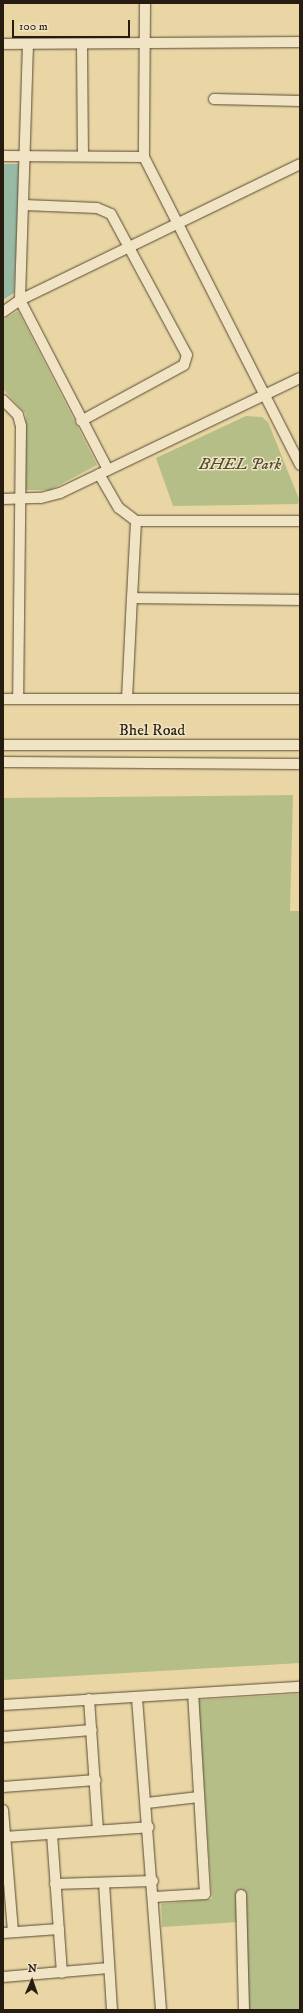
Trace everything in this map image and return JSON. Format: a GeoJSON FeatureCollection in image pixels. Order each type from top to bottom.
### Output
{"type":"FeatureCollection","features":[{"type":"Feature","properties":{"kind":"street"},"geometry":{"type":"LineString","coordinates":[[145,3],[146,43],[144,157],[267,394],[300,465]]}},
{"type":"Feature","properties":{"kind":"street"},"geometry":{"type":"LineString","coordinates":[[3,44],[300,42]]}},
{"type":"Feature","properties":{"kind":"street"},"geometry":{"type":"LineString","coordinates":[[28,44],[20,300],[81,421],[119,508],[136,521],[300,521]]}},
{"type":"Feature","properties":{"kind":"street"},"geometry":{"type":"LineString","coordinates":[[82,44],[82,156]]}},
{"type":"Feature","properties":{"kind":"street"},"geometry":{"type":"LineString","coordinates":[[214,99],[300,101]]}},
{"type":"Feature","properties":{"kind":"street"},"geometry":{"type":"LineString","coordinates":[[3,156],[144,157]]}},
{"type":"Feature","properties":{"kind":"street"},"geometry":{"type":"LineString","coordinates":[[3,312],[20,300],[300,164]]}},
{"type":"Feature","properties":{"kind":"street"},"geometry":{"type":"LineString","coordinates":[[24,206],[102,208],[111,214],[187,361],[81,421]]}},
{"type":"Feature","properties":{"kind":"street"},"geometry":{"type":"LineString","coordinates":[[3,499],[19,499],[60,493],[300,378]]}},
{"type":"Feature","properties":{"kind":"street"},"geometry":{"type":"LineString","coordinates":[[3,400],[20,419],[18,699]]}},
{"type":"Feature","properties":{"kind":"street"},"geometry":{"type":"LineString","coordinates":[[127,699],[136,521]]}},
{"type":"Feature","properties":{"kind":"street"},"geometry":{"type":"LineString","coordinates":[[132,598],[300,600]]}},
{"type":"Feature","properties":{"kind":"street"},"geometry":{"type":"LineString","coordinates":[[3,699],[300,699]]}},
{"type":"Feature","properties":{"kind":"street","name":"Bhel Road"},"geometry":{"type":"LineString","coordinates":[[3,745],[300,745]]}},
{"type":"Feature","properties":{"kind":"street"},"geometry":{"type":"LineString","coordinates":[[3,762],[300,764]]}},
{"type":"Feature","properties":{"kind":"street"},"geometry":{"type":"LineString","coordinates":[[3,1705],[300,1687]]}},
{"type":"Feature","properties":{"kind":"street"},"geometry":{"type":"LineString","coordinates":[[154,1897],[205,1894],[193,1694]]}},
{"type":"Feature","properties":{"kind":"street"},"geometry":{"type":"LineString","coordinates":[[138,1698],[153,1881],[161,2010]]}},
{"type":"Feature","properties":{"kind":"street"},"geometry":{"type":"LineString","coordinates":[[89,1699],[96,1780],[98,1830]]}},
{"type":"Feature","properties":{"kind":"street"},"geometry":{"type":"LineString","coordinates":[[3,1738],[92,1730]]}},
{"type":"Feature","properties":{"kind":"street"},"geometry":{"type":"LineString","coordinates":[[3,1787],[96,1780]]}},
{"type":"Feature","properties":{"kind":"street"},"geometry":{"type":"LineString","coordinates":[[147,1802],[199,1797]]}},
{"type":"Feature","properties":{"kind":"street"},"geometry":{"type":"LineString","coordinates":[[3,1810],[8,1932],[60,1929]]}},
{"type":"Feature","properties":{"kind":"street"},"geometry":{"type":"LineString","coordinates":[[4,1837],[149,1827]]}},
{"type":"Feature","properties":{"kind":"street"},"geometry":{"type":"LineString","coordinates":[[52,1834],[62,1973]]}},
{"type":"Feature","properties":{"kind":"street"},"geometry":{"type":"LineString","coordinates":[[55,1884],[153,1881]]}},
{"type":"Feature","properties":{"kind":"street"},"geometry":{"type":"LineString","coordinates":[[104,1883],[112,2010]]}},
{"type":"Feature","properties":{"kind":"street"},"geometry":{"type":"LineString","coordinates":[[241,1895],[244,2010]]}},
{"type":"Feature","properties":{"kind":"street"},"geometry":{"type":"LineString","coordinates":[[3,1977],[109,1968]]}},
{"type":"Feature","properties":{"kind":"green space"},"geometry":{"type":"Polygon","coordinates":[[[18,311],[97,465],[50,490],[24,490],[26,414],[3,389],[3,320],[18,311]]]}},
{"type":"Feature","properties":{"kind":"green space","name":"BHEL Park"},"geometry":{"type":"Polygon","coordinates":[[[246,416],[262,417],[268,422],[299,499],[298,504],[173,506],[156,458],[246,416]]]}},
{"type":"Feature","properties":{"kind":"green space"},"geometry":{"type":"Polygon","coordinates":[[[293,795],[290,911],[300,911],[300,1663],[3,1680],[3,798],[293,795]]]}},
{"type":"Feature","properties":{"kind":"green space"},"geometry":{"type":"Polygon","coordinates":[[[299,1694],[300,2010],[246,2010],[239,1922],[162,1927],[161,1904],[212,1899],[198,1700],[299,1694]]]}},
{"type":"Feature","properties":{"kind":"shaded area"},"geometry":{"type":"Polygon","coordinates":[[[3,164],[20,164],[14,293],[3,300],[3,164]]]}}]}
